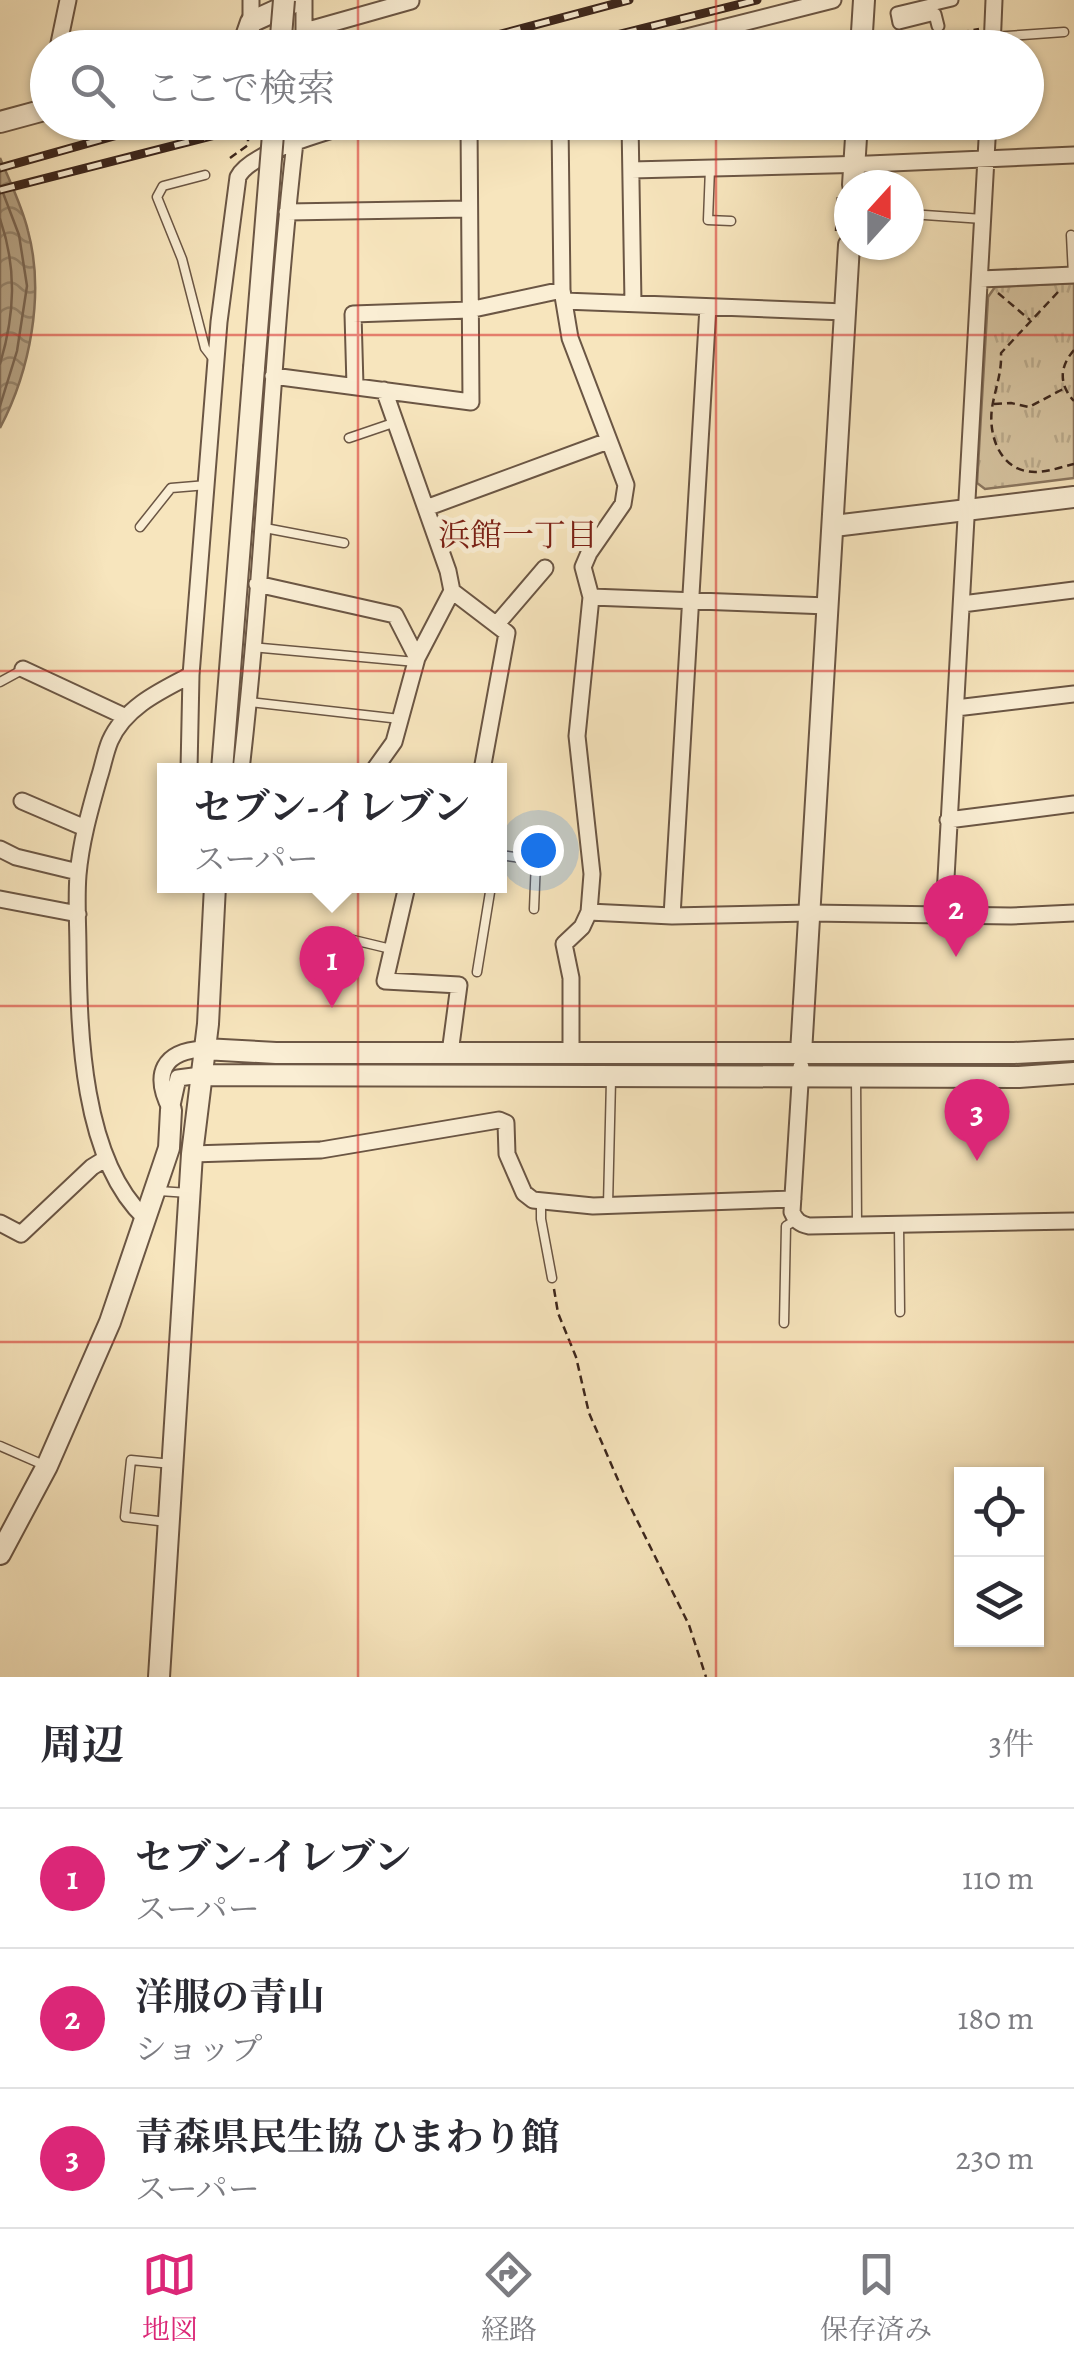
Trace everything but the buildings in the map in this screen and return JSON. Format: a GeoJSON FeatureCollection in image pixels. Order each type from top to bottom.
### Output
{"type":"FeatureCollection","features":[{"type":"Feature","properties":{"kind":"street"},"geometry":{"type":"LineString","coordinates":[[62,30],[68,0]]}},
{"type":"Feature","properties":{"kind":"street"},"geometry":{"type":"LineString","coordinates":[[248,30],[252,0]]}},
{"type":"Feature","properties":{"kind":"street"},"geometry":{"type":"LineString","coordinates":[[282,30],[284,0]]}},
{"type":"Feature","properties":{"kind":"street"},"geometry":{"type":"LineString","coordinates":[[251,22],[301,0],[305,29],[312,30],[412,1]]}},
{"type":"Feature","properties":{"kind":"street"},"geometry":{"type":"LineString","coordinates":[[714,30],[832,0]]}},
{"type":"Feature","properties":{"kind":"street"},"geometry":{"type":"LineString","coordinates":[[862,30],[864,0]]}},
{"type":"Feature","properties":{"kind":"street"},"geometry":{"type":"LineString","coordinates":[[938,26],[935,14],[899,23],[896,13],[952,0]]}},
{"type":"Feature","properties":{"kind":"street"},"geometry":{"type":"LineString","coordinates":[[993,30],[994,0]]}},
{"type":"Feature","properties":{"kind":"street"},"geometry":{"type":"LineString","coordinates":[[0,122],[30,114]]}},
{"type":"Feature","properties":{"kind":"street"},"geometry":{"type":"LineString","coordinates":[[242,763],[261,527],[273,140]]}},
{"type":"Feature","properties":{"kind":"street"},"geometry":{"type":"LineString","coordinates":[[189,763],[191,675],[216,362],[238,177],[252,162],[301,140]]}},
{"type":"Feature","properties":{"kind":"street"},"geometry":{"type":"LineString","coordinates":[[263,372],[470,402],[469,140]]}},
{"type":"Feature","properties":{"kind":"street"},"geometry":{"type":"LineString","coordinates":[[560,140],[563,296],[570,338],[626,485],[623,504],[583,566],[591,597],[577,736],[592,874],[589,912],[582,927],[564,944],[571,978],[570,1053]]}},
{"type":"Feature","properties":{"kind":"street"},"geometry":{"type":"LineString","coordinates":[[630,140],[634,303]]}},
{"type":"Feature","properties":{"kind":"street"},"geometry":{"type":"LineString","coordinates":[[854,170],[856,140]]}},
{"type":"Feature","properties":{"kind":"street"},"geometry":{"type":"LineString","coordinates":[[944,914],[988,140]]}},
{"type":"Feature","properties":{"kind":"street"},"geometry":{"type":"LineString","coordinates":[[223,763],[263,372],[294,142]]}},
{"type":"Feature","properties":{"kind":"street"},"geometry":{"type":"LineString","coordinates":[[893,170],[987,158],[1074,155]]}},
{"type":"Feature","properties":{"kind":"street"},"geometry":{"type":"LineString","coordinates":[[631,170],[710,168],[834,174]]}},
{"type":"Feature","properties":{"kind":"street"},"geometry":{"type":"LineString","coordinates":[[287,212],[468,209]]}},
{"type":"Feature","properties":{"kind":"street"},"geometry":{"type":"LineString","coordinates":[[849,260],[792,1212],[796,1220],[809,1226],[1074,1221]]}},
{"type":"Feature","properties":{"kind":"street"},"geometry":{"type":"LineString","coordinates":[[980,279],[1073,275]]}},
{"type":"Feature","properties":{"kind":"street"},"geometry":{"type":"LineString","coordinates":[[355,386],[353,314],[469,310],[563,296],[708,308],[846,312]]}},
{"type":"Feature","properties":{"kind":"street"},"geometry":{"type":"LineString","coordinates":[[672,916],[708,308]]}},
{"type":"Feature","properties":{"kind":"street"},"geometry":{"type":"LineString","coordinates":[[379,763],[394,742],[417,660],[452,590],[384,390]]}},
{"type":"Feature","properties":{"kind":"street"},"geometry":{"type":"LineString","coordinates":[[426,508],[608,441]]}},
{"type":"Feature","properties":{"kind":"street"},"geometry":{"type":"LineString","coordinates":[[834,526],[1074,497]]}},
{"type":"Feature","properties":{"kind":"street"},"geometry":{"type":"LineString","coordinates":[[497,624],[545,568]]}},
{"type":"Feature","properties":{"kind":"street"},"geometry":{"type":"LineString","coordinates":[[257,584],[395,615],[417,660]]}},
{"type":"Feature","properties":{"kind":"street"},"geometry":{"type":"LineString","coordinates":[[452,590],[507,632],[483,763]]}},
{"type":"Feature","properties":{"kind":"street"},"geometry":{"type":"LineString","coordinates":[[962,604],[1074,590]]}},
{"type":"Feature","properties":{"kind":"street"},"geometry":{"type":"LineString","coordinates":[[591,597],[828,606]]}},
{"type":"Feature","properties":{"kind":"street"},"geometry":{"type":"LineString","coordinates":[[23,670],[126,716]]}},
{"type":"Feature","properties":{"kind":"street"},"geometry":{"type":"LineString","coordinates":[[144,1218],[130,1205],[105,1159],[83,1062],[78,990],[78,872],[84,828],[110,740],[126,716],[191,675]]}},
{"type":"Feature","properties":{"kind":"street"},"geometry":{"type":"LineString","coordinates":[[956,708],[1074,694]]}},
{"type":"Feature","properties":{"kind":"street"},"geometry":{"type":"LineString","coordinates":[[22,802],[84,828]]}},
{"type":"Feature","properties":{"kind":"street"},"geometry":{"type":"LineString","coordinates":[[948,820],[1074,804]]}},
{"type":"Feature","properties":{"kind":"street"},"geometry":{"type":"LineString","coordinates":[[0,848],[78,872]]}},
{"type":"Feature","properties":{"kind":"street"},"geometry":{"type":"LineString","coordinates":[[159,1677],[192,1154],[215,893]]}},
{"type":"Feature","properties":{"kind":"street"},"geometry":{"type":"LineString","coordinates":[[405,893],[385,981],[459,985],[450,1053]]}},
{"type":"Feature","properties":{"kind":"street"},"geometry":{"type":"LineString","coordinates":[[0,899],[78,914]]}},
{"type":"Feature","properties":{"kind":"street"},"geometry":{"type":"LineString","coordinates":[[589,912],[672,916],[1011,916],[1074,912]]}},
{"type":"Feature","properties":{"kind":"street"},"geometry":{"type":"LineString","coordinates":[[171,1110],[162,1090],[164,1067],[182,1051],[204,1049],[276,1053],[1074,1050]]}},
{"type":"Feature","properties":{"kind":"street"},"geometry":{"type":"LineString","coordinates":[[0,1554],[6,1529],[46,1466],[110,1322],[168,1148],[178,1078],[1020,1077],[1074,1072]]}},
{"type":"Feature","properties":{"kind":"street"},"geometry":{"type":"LineString","coordinates":[[192,1154],[320,1150],[499,1120],[506,1124],[506,1154],[524,1193],[533,1200],[608,1206],[793,1200]]}},
{"type":"Feature","properties":{"kind":"street"},"geometry":{"type":"LineString","coordinates":[[0,1224],[21,1234],[105,1159]]}},
{"type":"Feature","properties":{"kind":"lane"},"geometry":{"type":"LineString","coordinates":[[1044,35],[1064,32]]}},
{"type":"Feature","properties":{"kind":"lane"},"geometry":{"type":"LineString","coordinates":[[710,168],[708,220],[731,221]]}},
{"type":"Feature","properties":{"kind":"lane"},"geometry":{"type":"LineString","coordinates":[[205,175],[163,186],[157,197],[182,259],[205,348],[216,362]]}},
{"type":"Feature","properties":{"kind":"lane"},"geometry":{"type":"LineString","coordinates":[[924,215],[983,219]]}},
{"type":"Feature","properties":{"kind":"lane"},"geometry":{"type":"LineString","coordinates":[[1071,235],[1073,275]]}},
{"type":"Feature","properties":{"kind":"lane"},"geometry":{"type":"LineString","coordinates":[[349,438],[396,422]]}},
{"type":"Feature","properties":{"kind":"lane"},"geometry":{"type":"LineString","coordinates":[[140,527],[171,488],[208,485]]}},
{"type":"Feature","properties":{"kind":"lane"},"geometry":{"type":"LineString","coordinates":[[261,527],[344,543]]}},
{"type":"Feature","properties":{"kind":"lane"},"geometry":{"type":"LineString","coordinates":[[252,647],[417,660]]}},
{"type":"Feature","properties":{"kind":"lane"},"geometry":{"type":"LineString","coordinates":[[0,682],[23,670]]}},
{"type":"Feature","properties":{"kind":"lane"},"geometry":{"type":"LineString","coordinates":[[248,702],[400,719]]}},
{"type":"Feature","properties":{"kind":"lane"},"geometry":{"type":"LineString","coordinates":[[507,855],[536,860],[534,909]]}},
{"type":"Feature","properties":{"kind":"lane"},"geometry":{"type":"LineString","coordinates":[[478,972],[490,893]]}},
{"type":"Feature","properties":{"kind":"lane"},"geometry":{"type":"LineString","coordinates":[[334,963],[340,937],[391,949]]}},
{"type":"Feature","properties":{"kind":"lane"},"geometry":{"type":"LineString","coordinates":[[608,1206],[611,1075]]}},
{"type":"Feature","properties":{"kind":"lane"},"geometry":{"type":"LineString","coordinates":[[856,1077],[856,1225]]}},
{"type":"Feature","properties":{"kind":"lane"},"geometry":{"type":"LineString","coordinates":[[154,1191],[190,1194]]}},
{"type":"Feature","properties":{"kind":"lane"},"geometry":{"type":"LineString","coordinates":[[540,1201],[552,1278]]}},
{"type":"Feature","properties":{"kind":"lane"},"geometry":{"type":"LineString","coordinates":[[784,1323],[786,1226],[796,1220]]}},
{"type":"Feature","properties":{"kind":"lane"},"geometry":{"type":"LineString","coordinates":[[898,1224],[900,1312]]}},
{"type":"Feature","properties":{"kind":"lane"},"geometry":{"type":"LineString","coordinates":[[0,1446],[46,1466]]}},
{"type":"Feature","properties":{"kind":"lane"},"geometry":{"type":"LineString","coordinates":[[168,1522],[125,1517],[132,1460],[172,1464]]}},
{"type":"Feature","properties":{"kind":"path"},"geometry":{"type":"LineString","coordinates":[[230,158],[248,145],[248,140]]}},
{"type":"Feature","properties":{"kind":"path"},"geometry":{"type":"LineString","coordinates":[[980,279],[1031,321]]}},
{"type":"Feature","properties":{"kind":"path"},"geometry":{"type":"LineString","coordinates":[[1059,291],[1001,353],[1002,367],[991,414],[994,444],[1007,462],[1021,471],[1037,472],[1074,464]]}},
{"type":"Feature","properties":{"kind":"path"},"geometry":{"type":"LineString","coordinates":[[1074,350],[1062,371],[1064,388],[1074,402]]}},
{"type":"Feature","properties":{"kind":"path"},"geometry":{"type":"LineString","coordinates":[[992,404],[1029,406],[1064,388]]}},
{"type":"Feature","properties":{"kind":"path"},"geometry":{"type":"LineString","coordinates":[[552,1278],[558,1313],[576,1357],[588,1413],[689,1625],[706,1677]]}},
{"type":"Feature","properties":{"kind":"green space"},"geometry":{"type":"Polygon","coordinates":[[[1074,283],[1074,478],[985,489],[977,483],[988,297],[995,287],[1074,283]]]}},
{"type":"Feature","properties":{"kind":"water"},"geometry":{"type":"Polygon","coordinates":[[[0,158],[16,194],[33,255],[35,306],[27,357],[0,428],[0,158]]]}},
{"type":"Feature","properties":{"kind":"railway"},"geometry":{"type":"LineString","coordinates":[[516,30],[629,0]]}},
{"type":"Feature","properties":{"kind":"railway"},"geometry":{"type":"LineString","coordinates":[[636,30],[757,0]]}},
{"type":"Feature","properties":{"kind":"railway"},"geometry":{"type":"LineString","coordinates":[[0,168],[100,140]]}},
{"type":"Feature","properties":{"kind":"railway"},"geometry":{"type":"LineString","coordinates":[[0,190],[196,140]]}},
{"type":"Feature","properties":{"kind":"place","name":"洋服の青山"},"geometry":{"type":"Point","coordinates":[956,957]}},
{"type":"Feature","properties":{"kind":"place","name":"セブン-イレブン"},"geometry":{"type":"Point","coordinates":[332,1008]}},
{"type":"Feature","properties":{"kind":"place","name":"青森県民生協 ひまわり館"},"geometry":{"type":"Point","coordinates":[977,1161]}},
{"type":"Feature","properties":{"kind":"district","name":"浜館一丁目"},"geometry":{"type":"Point","coordinates":[518,535]}}]}
